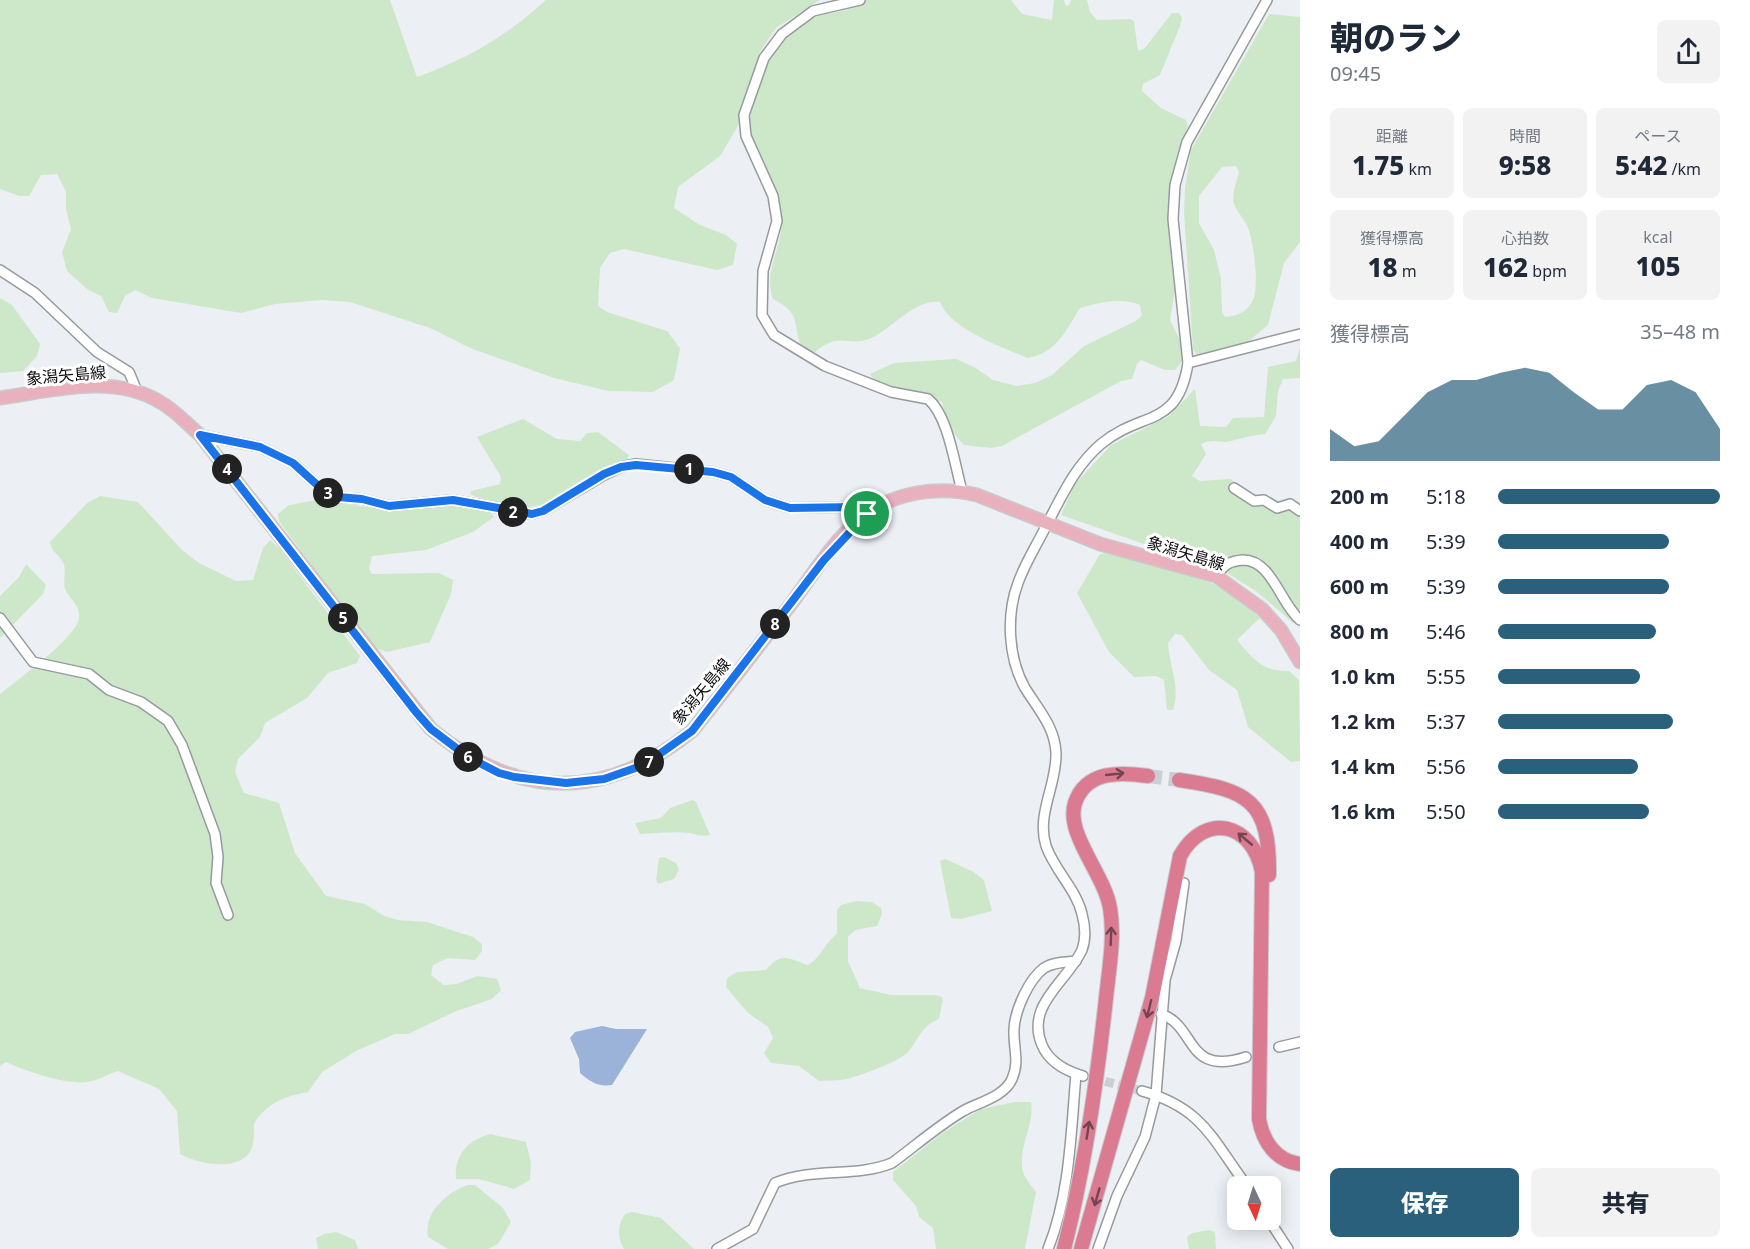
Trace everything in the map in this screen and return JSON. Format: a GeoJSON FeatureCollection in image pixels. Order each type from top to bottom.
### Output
{"type":"FeatureCollection","features":[{"type":"Feature","properties":{"kind":"highway"},"geometry":{"type":"LineString","coordinates":[[1065,1249],[1092,1104],[1103,1025],[1112,930],[1106,891],[1077,834],[1073,813],[1080,793],[1095,779],[1115,773],[1148,776]]}},
{"type":"Feature","properties":{"kind":"highway"},"geometry":{"type":"LineString","coordinates":[[1179,780],[1217,786],[1243,796],[1253,805],[1265,826],[1269,872],[1267,1119],[1272,1138],[1278,1146],[1300,1156]]}},
{"type":"Feature","properties":{"kind":"highway"},"geometry":{"type":"LineString","coordinates":[[1082,1249],[1149,1010],[1180,856],[1192,838],[1211,829],[1233,830],[1242,835],[1256,849],[1260,859],[1262,872],[1259,1119],[1261,1130],[1271,1149],[1287,1161],[1300,1164]]}},
{"type":"Feature","properties":{"kind":"main road","name":"象潟矢島線"},"geometry":{"type":"LineString","coordinates":[[0,398],[112,386],[137,391],[160,401],[200,435],[431,729],[486,767],[499,773],[566,783],[604,779],[644,765],[668,750],[692,731],[824,560],[867,514],[895,498],[916,492],[962,491],[1003,504],[1047,525],[1100,544],[1216,576],[1262,609],[1281,630],[1300,662]]}},
{"type":"Feature","properties":{"kind":"street"},"geometry":{"type":"LineString","coordinates":[[860,0],[813,11],[782,34],[764,58],[744,115],[746,136],[773,196],[777,221],[763,272],[762,315],[774,335],[825,366],[891,392],[928,399],[932,402],[944,425],[962,491]]}},
{"type":"Feature","properties":{"kind":"street"},"geometry":{"type":"LineString","coordinates":[[1048,1249],[1057,1226],[1063,1197],[1080,1075],[1051,1060],[1038,1036],[1037,1022],[1041,1009],[1050,994],[1076,961],[1083,947],[1083,916],[1077,898],[1047,847],[1044,814],[1056,752],[1046,719],[1023,685],[1013,658],[1011,608],[1018,582],[1072,477],[1102,443],[1165,412],[1174,404],[1185,385],[1188,363],[1173,219],[1179,165],[1187,142],[1267,0]]}},
{"type":"Feature","properties":{"kind":"street"},"geometry":{"type":"LineString","coordinates":[[0,270],[35,293],[97,352],[129,372],[137,391]]}},
{"type":"Feature","properties":{"kind":"street"},"geometry":{"type":"LineString","coordinates":[[1188,363],[1300,334]]}},
{"type":"Feature","properties":{"kind":"street"},"geometry":{"type":"LineString","coordinates":[[200,435],[260,447],[293,463],[325,492],[338,497],[362,499],[389,506],[453,500],[532,514],[543,511],[604,474],[621,467],[636,465],[713,472],[731,477],[765,500],[790,508],[857,507],[867,514]]}},
{"type":"Feature","properties":{"kind":"street"},"geometry":{"type":"LineString","coordinates":[[1234,488],[1254,501],[1264,500],[1277,508],[1290,504],[1300,511]]}},
{"type":"Feature","properties":{"kind":"street"},"geometry":{"type":"LineString","coordinates":[[1216,576],[1223,566],[1233,561],[1249,560],[1262,566],[1291,612],[1300,620]]}},
{"type":"Feature","properties":{"kind":"street"},"geometry":{"type":"LineString","coordinates":[[0,618],[33,662],[89,674],[109,690],[141,702],[168,721],[182,745],[215,834],[218,857],[216,883],[228,915]]}},
{"type":"Feature","properties":{"kind":"street"},"geometry":{"type":"LineString","coordinates":[[1098,1249],[1113,1206],[1145,1137],[1156,1095],[1165,980],[1176,941],[1184,883]]}},
{"type":"Feature","properties":{"kind":"street"},"geometry":{"type":"LineString","coordinates":[[717,1249],[753,1230],[775,1183],[806,1174],[880,1168],[892,1163],[962,1112],[998,1094],[1011,1081],[1017,1066],[1016,1021],[1030,987],[1043,969],[1052,964],[1076,961]]}},
{"type":"Feature","properties":{"kind":"street"},"geometry":{"type":"LineString","coordinates":[[1161,1014],[1169,1016],[1196,1050],[1207,1059],[1226,1062],[1246,1057]]}},
{"type":"Feature","properties":{"kind":"street"},"geometry":{"type":"LineString","coordinates":[[1279,1047],[1300,1042]]}},
{"type":"Feature","properties":{"kind":"street"},"geometry":{"type":"LineString","coordinates":[[1142,1091],[1164,1096],[1191,1112],[1239,1176]]}},
{"type":"Feature","properties":{"kind":"street"},"geometry":{"type":"LineString","coordinates":[[1276,1230],[1288,1249]]}},
{"type":"Feature","properties":{"kind":"green space"},"geometry":{"type":"Polygon","coordinates":[[[0,0],[390,0],[417,77],[486,45],[516,25],[546,0],[820,0],[776,28],[760,52],[751,84],[741,105],[738,126],[720,156],[678,187],[674,208],[700,225],[726,235],[737,244],[733,265],[717,270],[624,249],[610,253],[600,268],[598,306],[607,312],[667,331],[680,348],[674,380],[653,392],[609,391],[554,378],[470,348],[430,328],[350,302],[322,300],[275,304],[241,313],[152,298],[135,290],[125,296],[117,313],[109,312],[101,296],[87,289],[67,271],[62,252],[71,229],[66,209],[66,192],[57,174],[41,175],[29,196],[19,196],[0,189],[0,0]]]}},
{"type":"Feature","properties":{"kind":"green space"},"geometry":{"type":"Polygon","coordinates":[[[865,0],[1011,0],[1022,14],[1052,20],[1054,0],[1064,0],[1066,6],[1071,0],[1087,0],[1090,12],[1097,20],[1130,19],[1134,21],[1138,51],[1144,49],[1172,13],[1179,13],[1182,18],[1180,26],[1160,75],[1143,84],[1142,91],[1161,108],[1186,120],[1188,126],[1180,148],[1168,213],[1175,290],[1170,320],[1180,340],[1182,361],[1175,370],[1165,370],[1141,360],[1137,364],[1132,379],[1121,381],[1002,446],[991,448],[964,445],[948,427],[942,402],[918,393],[876,383],[870,374],[894,363],[956,359],[974,367],[993,380],[1017,386],[1035,383],[1052,375],[1084,346],[1136,321],[1142,315],[1140,305],[1118,301],[1080,308],[1065,333],[1053,346],[1028,358],[965,329],[945,311],[940,302],[921,305],[869,339],[831,342],[815,352],[803,350],[793,316],[789,310],[773,299],[770,288],[770,277],[782,225],[781,214],[776,194],[751,136],[753,105],[765,66],[782,42],[813,18],[852,8],[865,0]]]}},
{"type":"Feature","properties":{"kind":"green space"},"geometry":{"type":"Polygon","coordinates":[[[1269,14],[1300,17],[1300,242],[1284,263],[1268,325],[1245,344],[1197,355],[1193,349],[1184,213],[1191,150],[1269,14]],[[1236,166],[1222,167],[1199,196],[1199,223],[1214,250],[1221,279],[1222,312],[1225,317],[1237,315],[1247,309],[1252,302],[1256,287],[1250,235],[1233,200],[1239,172],[1236,166]]]}},
{"type":"Feature","properties":{"kind":"green space"},"geometry":{"type":"Polygon","coordinates":[[[0,298],[12,305],[40,344],[37,356],[23,371],[0,373],[0,298]]]}},
{"type":"Feature","properties":{"kind":"green space"},"geometry":{"type":"Polygon","coordinates":[[[1300,348],[1300,378],[1283,379],[1278,391],[1276,416],[1265,434],[1227,442],[1209,441],[1201,444],[1206,454],[1192,476],[1200,481],[1230,479],[1258,496],[1272,497],[1280,502],[1292,498],[1300,503],[1300,625],[1293,623],[1256,591],[1227,573],[1061,515],[1074,485],[1111,445],[1169,416],[1195,389],[1200,426],[1226,427],[1233,418],[1264,417],[1268,367],[1296,361],[1300,348]]]}},
{"type":"Feature","properties":{"kind":"green space"},"geometry":{"type":"Polygon","coordinates":[[[523,419],[557,439],[580,441],[587,433],[598,432],[629,455],[627,460],[604,469],[554,499],[538,505],[520,508],[498,504],[470,494],[471,491],[500,484],[501,477],[477,437],[523,419]]]}},
{"type":"Feature","properties":{"kind":"green space"},"geometry":{"type":"Polygon","coordinates":[[[100,496],[138,502],[182,550],[199,563],[236,581],[253,580],[263,548],[270,540],[279,548],[360,656],[357,663],[328,673],[307,698],[265,723],[260,737],[238,759],[235,772],[244,793],[279,803],[295,853],[326,896],[365,904],[384,916],[398,920],[427,922],[473,937],[482,944],[482,951],[475,960],[448,958],[433,965],[431,975],[444,985],[456,984],[477,976],[497,979],[501,990],[492,999],[454,1012],[408,1034],[395,1034],[356,1051],[322,1072],[308,1092],[272,1104],[258,1117],[254,1125],[253,1143],[249,1153],[233,1163],[210,1164],[180,1154],[177,1111],[159,1089],[118,1071],[95,1080],[78,1082],[46,1076],[6,1062],[0,1066],[0,694],[58,646],[76,625],[79,612],[65,589],[64,565],[52,549],[50,542],[87,503],[100,496]]]}},
{"type":"Feature","properties":{"kind":"green space"},"geometry":{"type":"Polygon","coordinates":[[[316,500],[383,509],[452,506],[490,512],[494,517],[473,532],[426,550],[372,556],[369,569],[372,574],[439,573],[453,580],[451,594],[430,642],[387,652],[372,647],[279,521],[278,514],[289,505],[316,500]]]}},
{"type":"Feature","properties":{"kind":"green space"},"geometry":{"type":"Polygon","coordinates":[[[1108,553],[1190,574],[1226,591],[1260,618],[1237,640],[1265,667],[1289,671],[1299,680],[1300,761],[1291,762],[1248,727],[1237,690],[1209,670],[1182,635],[1175,634],[1168,643],[1176,693],[1173,710],[1167,710],[1164,680],[1156,676],[1134,677],[1109,652],[1077,593],[1100,554],[1108,553]]]}},
{"type":"Feature","properties":{"kind":"green space"},"geometry":{"type":"Polygon","coordinates":[[[26,564],[46,585],[43,594],[0,638],[0,596],[19,577],[26,564]]]}},
{"type":"Feature","properties":{"kind":"green space"},"geometry":{"type":"Polygon","coordinates":[[[693,800],[696,802],[710,835],[678,832],[640,834],[635,823],[661,818],[670,808],[693,800]]]}},
{"type":"Feature","properties":{"kind":"green space"},"geometry":{"type":"Polygon","coordinates":[[[664,857],[676,863],[679,870],[674,879],[658,884],[656,880],[659,858],[664,857]]]}},
{"type":"Feature","properties":{"kind":"green space"},"geometry":{"type":"Polygon","coordinates":[[[945,859],[972,871],[984,880],[992,911],[961,919],[951,918],[940,861],[945,859]]]}},
{"type":"Feature","properties":{"kind":"green space"},"geometry":{"type":"Polygon","coordinates":[[[856,901],[872,902],[881,908],[882,914],[877,926],[856,930],[848,936],[848,961],[860,988],[891,995],[936,995],[943,998],[939,1019],[928,1025],[908,1052],[897,1060],[847,1079],[819,1081],[799,1066],[771,1063],[764,1053],[773,1038],[768,1027],[748,1013],[726,987],[727,978],[737,972],[766,970],[781,958],[789,958],[808,965],[837,934],[837,910],[841,905],[856,901]]]}},
{"type":"Feature","properties":{"kind":"green space"},"geometry":{"type":"Polygon","coordinates":[[[1015,1102],[1031,1102],[1032,1111],[1022,1163],[1024,1175],[1036,1192],[1025,1249],[936,1249],[933,1228],[919,1217],[916,1206],[893,1180],[893,1172],[944,1132],[981,1109],[1015,1102]]]}},
{"type":"Feature","properties":{"kind":"green space"},"geometry":{"type":"Polygon","coordinates":[[[490,1134],[526,1142],[531,1163],[530,1180],[514,1189],[479,1179],[456,1179],[457,1163],[464,1150],[475,1140],[490,1134]]]}},
{"type":"Feature","properties":{"kind":"green space"},"geometry":{"type":"Polygon","coordinates":[[[468,1185],[475,1185],[503,1208],[511,1222],[498,1244],[488,1249],[448,1249],[428,1237],[429,1220],[445,1198],[468,1185]]]}},
{"type":"Feature","properties":{"kind":"green space"},"geometry":{"type":"Polygon","coordinates":[[[632,1212],[661,1218],[694,1249],[624,1249],[619,1236],[619,1227],[625,1214],[632,1212]]]}},
{"type":"Feature","properties":{"kind":"green space"},"geometry":{"type":"Polygon","coordinates":[[[1209,1230],[1215,1232],[1216,1249],[1189,1249],[1187,1237],[1192,1233],[1209,1230]]]}},
{"type":"Feature","properties":{"kind":"green space"},"geometry":{"type":"Polygon","coordinates":[[[336,1232],[355,1240],[358,1249],[318,1249],[316,1238],[336,1232]]]}},
{"type":"Feature","properties":{"kind":"water"},"geometry":{"type":"Polygon","coordinates":[[[602,1026],[616,1029],[647,1029],[612,1085],[594,1083],[580,1073],[579,1059],[570,1038],[575,1032],[602,1026]]]}},
{"type":"Feature","properties":{"kind":"tunnel"},"geometry":{"type":"LineString","coordinates":[[1148,776],[1179,780]]}},
{"type":"Feature","properties":{"kind":"tunnel"},"geometry":{"type":"LineString","coordinates":[[1092,1078],[1142,1091]]}},
{"type":"Feature","properties":{"kind":"route"},"geometry":{"type":"LineString","coordinates":[[200,435],[228,438],[260,447],[293,463],[325,492],[338,497],[362,499],[389,506],[453,500],[532,514],[543,511],[604,474],[621,467],[653,465],[713,472],[731,477],[765,500],[790,508],[857,507],[867,514],[836,545],[692,731],[644,765],[622,774],[604,779],[566,783],[550,782],[499,773],[468,757],[431,729],[200,435]]}}]}
